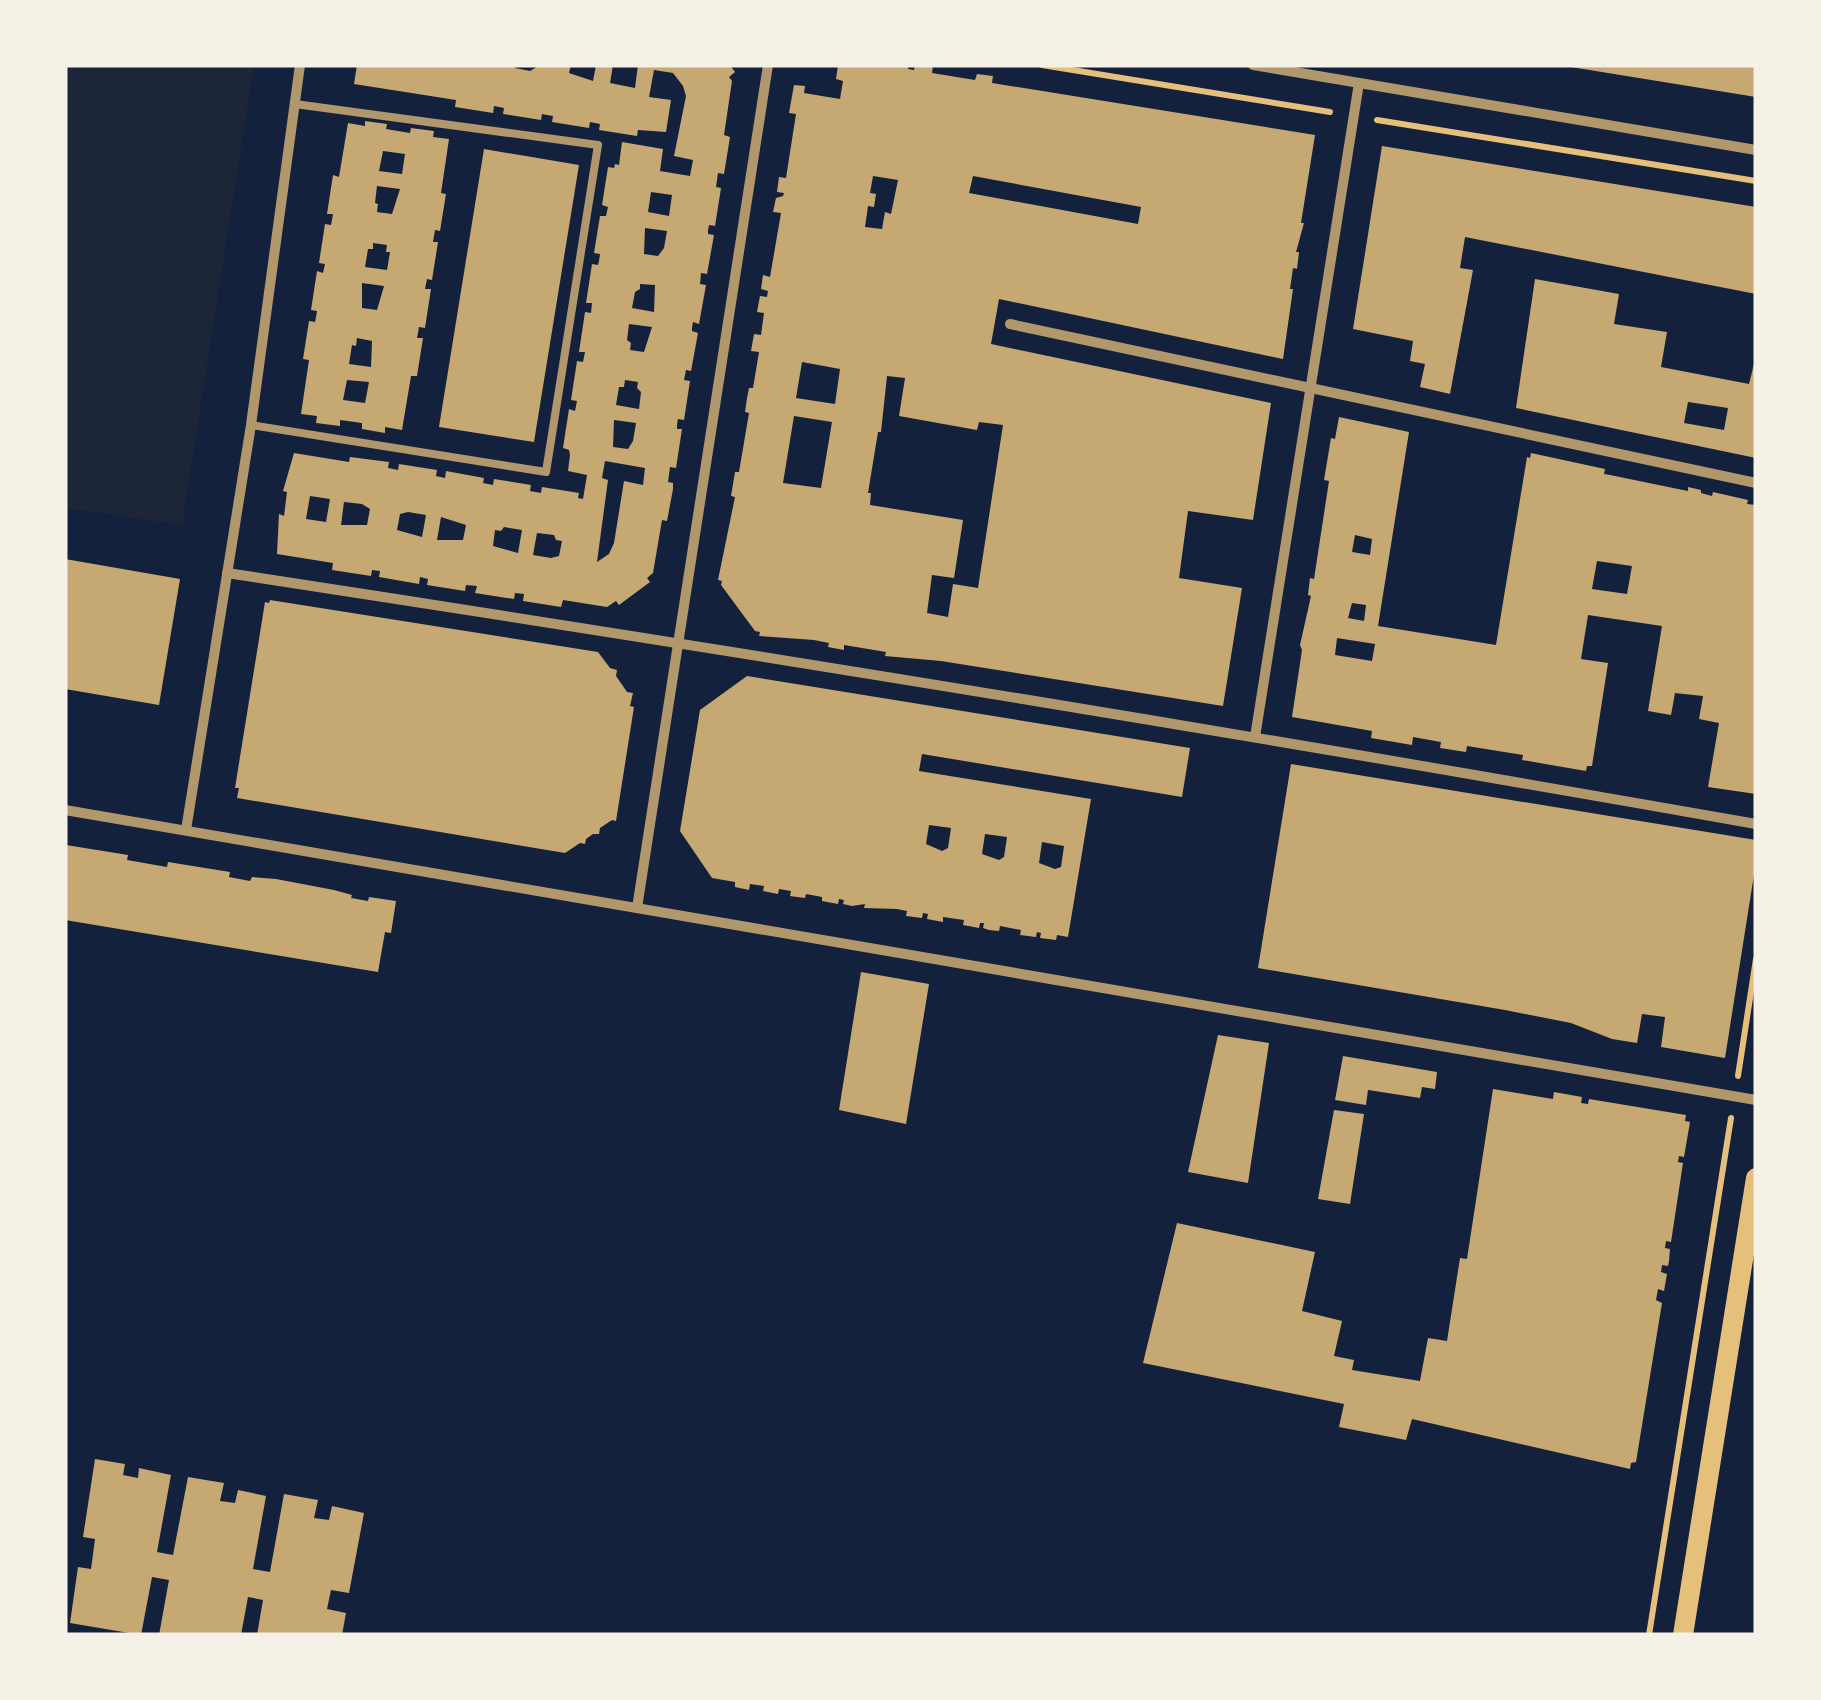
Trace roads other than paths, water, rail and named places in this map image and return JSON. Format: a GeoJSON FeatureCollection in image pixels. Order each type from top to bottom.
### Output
{"type":"FeatureCollection","features":[{"type":"Feature","properties":{"kind":"main road"},"geometry":{"type":"LineString","coordinates":[[1683,1635],[1756,1178]]}},
{"type":"Feature","properties":{"kind":"street"},"geometry":{"type":"LineString","coordinates":[[186,830],[251,425],[300,65]]}},
{"type":"Feature","properties":{"kind":"street"},"geometry":{"type":"LineString","coordinates":[[637,908],[768,65]]}},
{"type":"Feature","properties":{"kind":"street"},"geometry":{"type":"LineString","coordinates":[[1253,65],[1756,150]]}},
{"type":"Feature","properties":{"kind":"street"},"geometry":{"type":"LineString","coordinates":[[1255,737],[1359,83]]}},
{"type":"Feature","properties":{"kind":"street"},"geometry":{"type":"LineString","coordinates":[[1010,324],[1756,483]]}},
{"type":"Feature","properties":{"kind":"street"},"geometry":{"type":"LineString","coordinates":[[227,573],[677,642],[1756,824]]}},
{"type":"Feature","properties":{"kind":"street"},"geometry":{"type":"LineString","coordinates":[[65,810],[1756,1100]]}},
{"type":"Feature","properties":{"kind":"lane"},"geometry":{"type":"LineString","coordinates":[[251,425],[546,472],[598,145],[295,104]]}}]}
